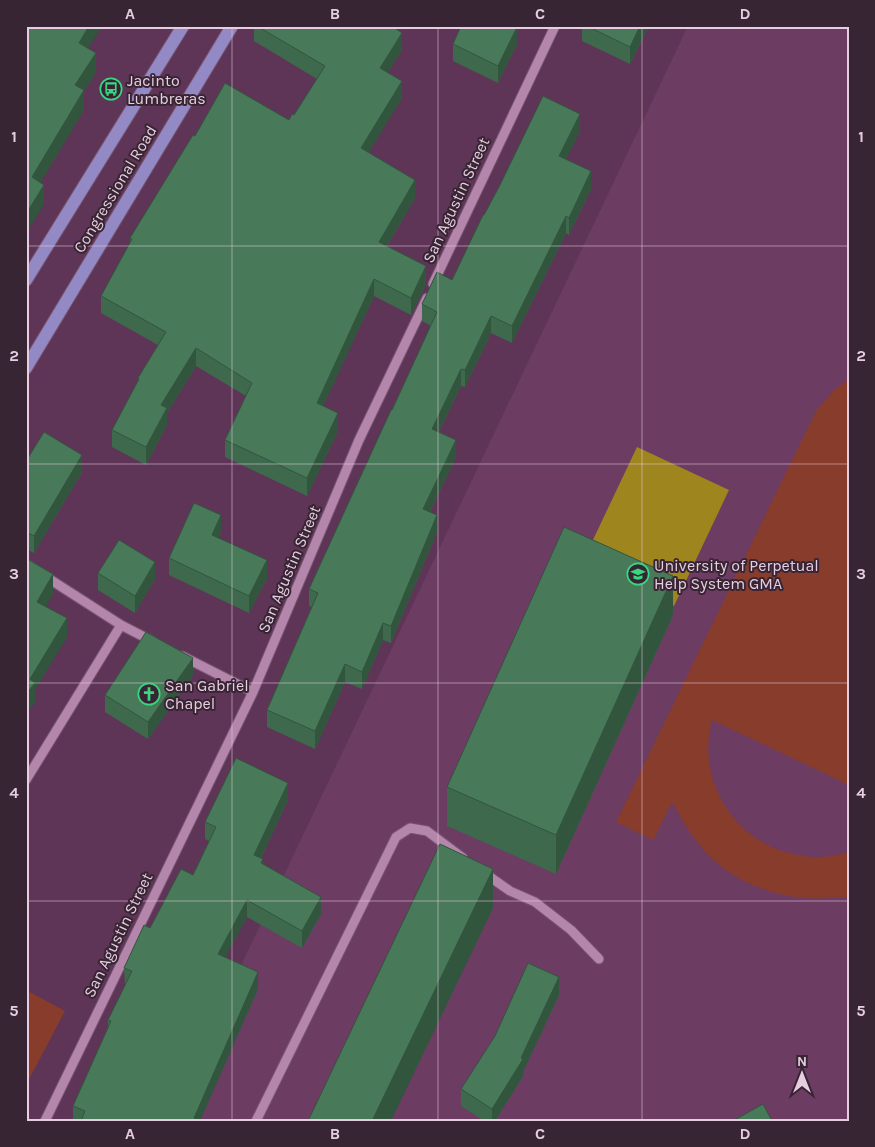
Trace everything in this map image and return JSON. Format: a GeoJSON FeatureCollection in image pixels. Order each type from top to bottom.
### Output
{"type":"FeatureCollection","features":[{"type":"Feature","properties":{"kind":"main road","name":"Congressional Road"},"geometry":{"type":"LineString","coordinates":[[26,280],[183,26]]}},
{"type":"Feature","properties":{"kind":"main road","name":"Congressional Road"},"geometry":{"type":"LineString","coordinates":[[26,368],[232,26]]}},
{"type":"Feature","properties":{"kind":"street","name":"San Agustin Street"},"geometry":{"type":"LineString","coordinates":[[45,1121],[253,692],[359,440],[555,26]]}},
{"type":"Feature","properties":{"kind":"street"},"geometry":{"type":"LineString","coordinates":[[26,564],[121,625],[156,643]]}},
{"type":"Feature","properties":{"kind":"street"},"geometry":{"type":"LineString","coordinates":[[26,780],[121,625]]}},
{"type":"Feature","properties":{"kind":"street"},"geometry":{"type":"LineString","coordinates":[[174,652],[253,692]]}},
{"type":"Feature","properties":{"kind":"street"},"geometry":{"type":"LineString","coordinates":[[256,1121],[396,837],[410,828],[427,831],[510,891],[535,902],[571,930],[599,959]]}},
{"type":"Feature","properties":{"kind":"shaded area","name":"University of Perpetual Help System GMA"},"geometry":{"type":"Polygon","coordinates":[[[688,26],[849,26],[849,1121],[167,1121],[688,26]]]}},
{"type":"Feature","properties":{"kind":"shaded area"},"geometry":{"type":"Polygon","coordinates":[[[849,379],[849,785],[712,720],[708,744],[710,767],[716,789],[727,809],[741,826],[759,840],[780,850],[810,857],[826,857],[849,852],[849,896],[839,898],[792,897],[756,886],[724,868],[693,837],[672,802],[653,840],[616,822],[816,411],[834,390],[849,379]]]}},
{"type":"Feature","properties":{"kind":"shaded area"},"geometry":{"type":"Polygon","coordinates":[[[637,447],[729,490],[674,606],[582,563],[637,447]]]}},
{"type":"Feature","properties":{"kind":"shaded area"},"geometry":{"type":"Polygon","coordinates":[[[26,990],[65,1011],[26,1085],[26,990]]]}},
{"type":"Feature","properties":{"kind":"building"},"geometry":{"type":"Polygon","coordinates":[[[26,26],[89,26],[79,43],[96,53],[75,85],[84,90],[32,177],[44,185],[26,214],[26,26]]]}},
{"type":"Feature","properties":{"kind":"building"},"geometry":{"type":"Polygon","coordinates":[[[257,26],[392,26],[402,33],[380,68],[402,81],[361,148],[415,180],[379,242],[426,266],[411,298],[374,279],[317,403],[338,413],[307,478],[225,440],[252,383],[196,348],[161,405],[167,408],[146,447],[112,430],[138,378],[166,332],[101,296],[132,239],[130,238],[193,135],[195,136],[225,83],[289,120],[325,66],[257,26]]]}},
{"type":"Feature","properties":{"kind":"building"},"geometry":{"type":"Polygon","coordinates":[[[461,26],[517,27],[498,66],[453,44],[461,26]]]}},
{"type":"Feature","properties":{"kind":"building"},"geometry":{"type":"Polygon","coordinates":[[[587,26],[640,26],[630,47],[587,26]]]}},
{"type":"Feature","properties":{"kind":"building"},"geometry":{"type":"Polygon","coordinates":[[[543,96],[580,114],[559,156],[591,171],[569,218],[566,216],[512,326],[491,316],[465,370],[461,369],[432,429],[456,440],[423,509],[437,515],[391,626],[383,623],[362,672],[345,664],[315,731],[267,710],[318,593],[309,589],[437,312],[422,304],[437,272],[452,280],[543,96]]]}},
{"type":"Feature","properties":{"kind":"building"},"geometry":{"type":"Polygon","coordinates":[[[44,432],[82,455],[34,536],[26,532],[26,458],[28,458],[44,432]]]}},
{"type":"Feature","properties":{"kind":"building"},"geometry":{"type":"Polygon","coordinates":[[[194,503],[221,515],[212,535],[267,560],[249,596],[169,558],[194,503]]]}},
{"type":"Feature","properties":{"kind":"building"},"geometry":{"type":"Polygon","coordinates":[[[564,527],[673,576],[556,835],[447,787],[564,527]]]}},
{"type":"Feature","properties":{"kind":"building"},"geometry":{"type":"Polygon","coordinates":[[[119,540],[155,562],[135,596],[98,573],[119,540]]]}},
{"type":"Feature","properties":{"kind":"building"},"geometry":{"type":"Polygon","coordinates":[[[26,560],[53,574],[37,602],[67,618],[30,679],[35,683],[26,694],[26,560]]]}},
{"type":"Feature","properties":{"kind":"building","name":"San Gabriel Chapel"},"geometry":{"type":"Polygon","coordinates":[[[146,632],[193,658],[148,722],[105,695],[146,632]]]}},
{"type":"Feature","properties":{"kind":"building"},"geometry":{"type":"Polygon","coordinates":[[[236,758],[288,783],[254,855],[263,859],[261,863],[321,897],[302,931],[247,900],[218,954],[258,972],[194,1118],[201,1121],[81,1121],[85,1111],[73,1106],[111,1021],[108,1020],[132,971],[124,968],[144,925],[150,928],[181,869],[193,875],[216,827],[205,822],[236,758]]]}},
{"type":"Feature","properties":{"kind":"building"},"geometry":{"type":"Polygon","coordinates":[[[440,844],[493,869],[372,1121],[308,1121],[440,844]]]}},
{"type":"Feature","properties":{"kind":"building"},"geometry":{"type":"Polygon","coordinates":[[[528,963],[559,977],[521,1058],[523,1059],[492,1109],[461,1089],[495,1036],[528,963]]]}},
{"type":"Feature","properties":{"kind":"building"},"geometry":{"type":"Polygon","coordinates":[[[763,1104],[772,1121],[733,1121],[763,1104]]]}},
{"type":"Feature","properties":{"kind":"place","name":"Jacinto Lumbreras"},"geometry":{"type":"Point","coordinates":[111,89]}},
{"type":"Feature","properties":{"kind":"place","name":"University of Perpetual Help System GMA"},"geometry":{"type":"Point","coordinates":[638,574]}},
{"type":"Feature","properties":{"kind":"place","name":"San Gabriel Chapel"},"geometry":{"type":"Point","coordinates":[149,694]}}]}
